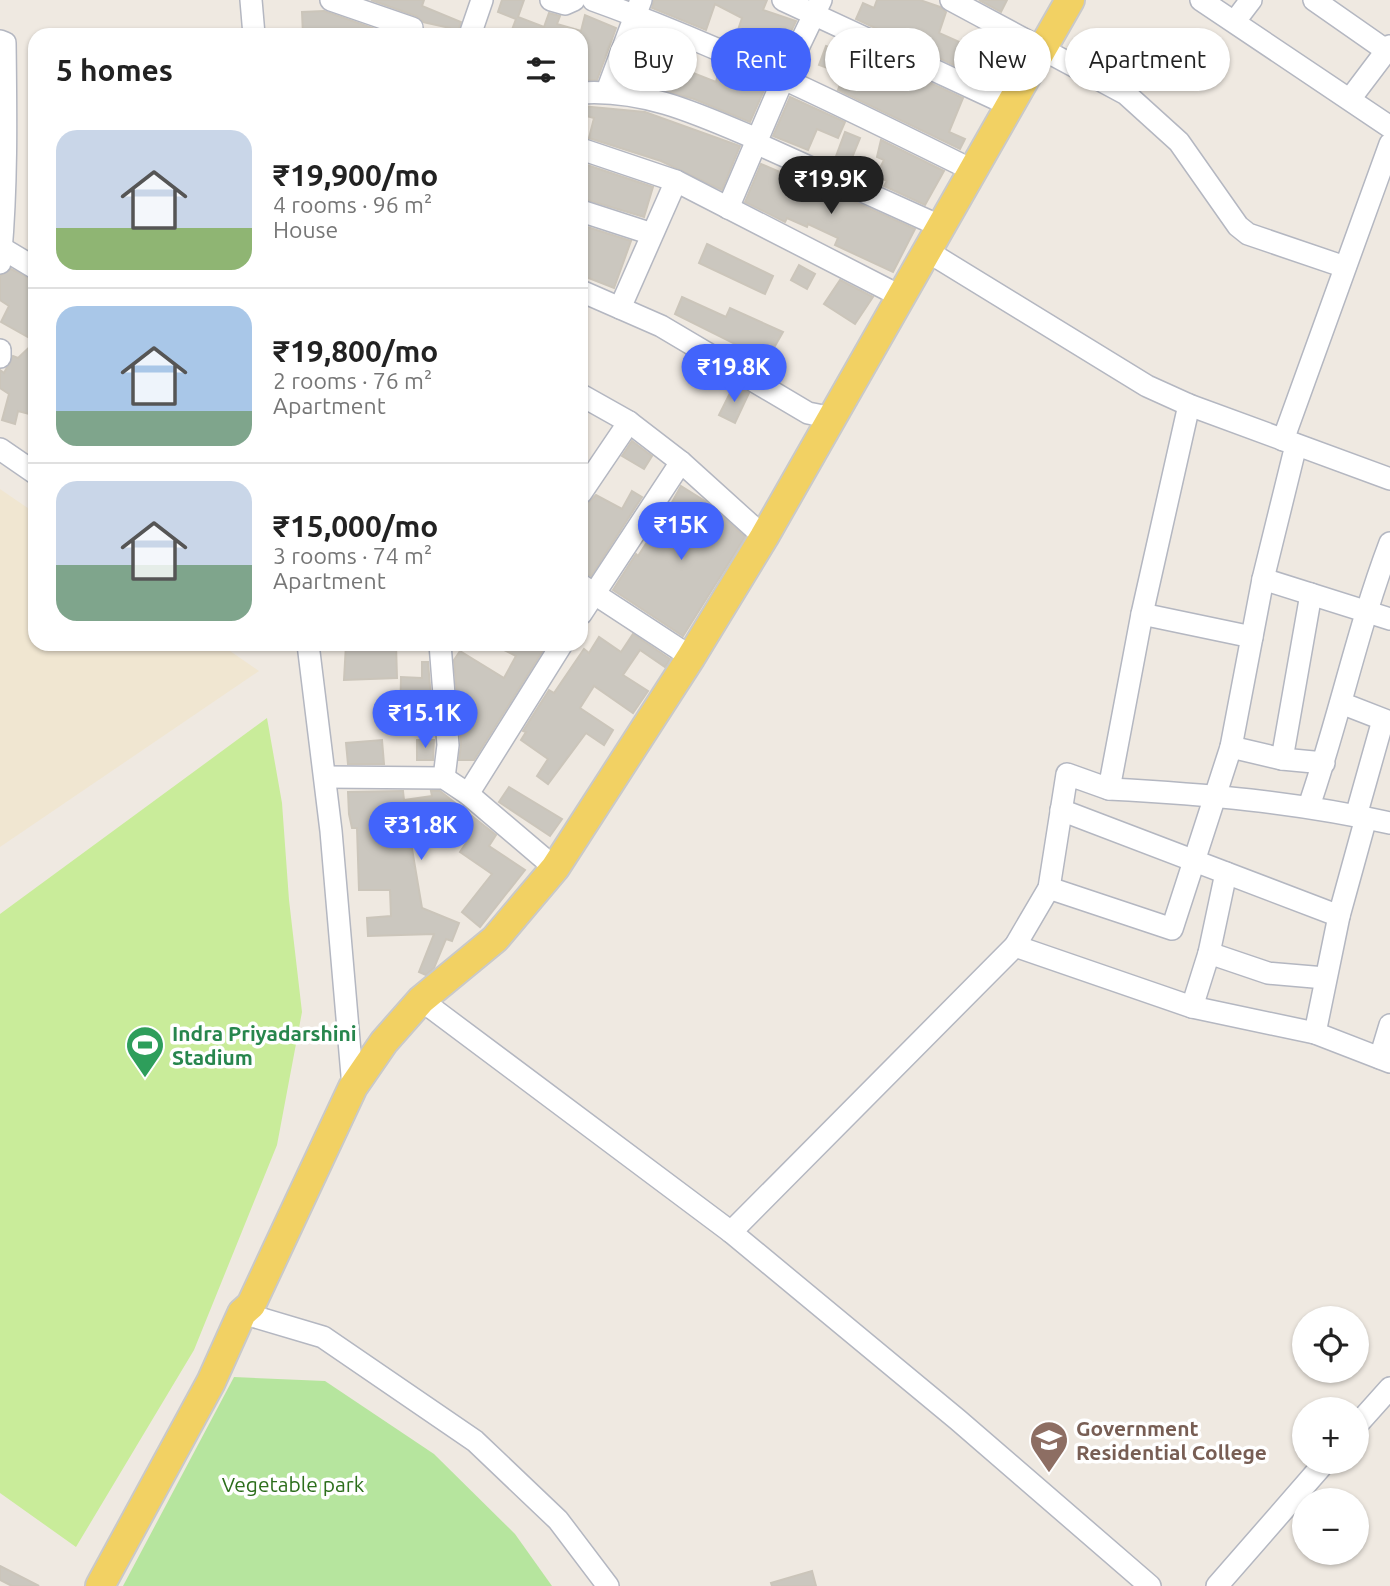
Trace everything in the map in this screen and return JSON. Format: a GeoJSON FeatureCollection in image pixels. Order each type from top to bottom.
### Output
{"type":"FeatureCollection","features":[{"type":"Feature","properties":{"kind":"main road"},"geometry":{"type":"LineString","coordinates":[[1051,35],[1070,0]]}},
{"type":"Feature","properties":{"kind":"main road"},"geometry":{"type":"LineString","coordinates":[[100,1586],[211,1382],[242,1313],[251,1305],[354,1087],[384,1042],[421,1000],[495,939],[555,868],[691,657],[764,537],[1018,91]]}},
{"type":"Feature","properties":{"kind":"street"},"geometry":{"type":"LineString","coordinates":[[251,0],[253,28]]}},
{"type":"Feature","properties":{"kind":"street"},"geometry":{"type":"LineString","coordinates":[[331,0],[412,28]]}},
{"type":"Feature","properties":{"kind":"street"},"geometry":{"type":"LineString","coordinates":[[472,28],[482,0]]}},
{"type":"Feature","properties":{"kind":"street"},"geometry":{"type":"LineString","coordinates":[[551,0],[565,4],[574,0]]}},
{"type":"Feature","properties":{"kind":"street"},"geometry":{"type":"LineString","coordinates":[[593,0],[637,7],[711,42]]}},
{"type":"Feature","properties":{"kind":"street"},"geometry":{"type":"LineString","coordinates":[[783,0],[818,7],[1009,105]]}},
{"type":"Feature","properties":{"kind":"street"},"geometry":{"type":"LineString","coordinates":[[951,0],[1005,28]]}},
{"type":"Feature","properties":{"kind":"street"},"geometry":{"type":"LineString","coordinates":[[1201,0],[1236,20],[1390,127]]}},
{"type":"Feature","properties":{"kind":"street"},"geometry":{"type":"LineString","coordinates":[[1236,20],[1251,0]]}},
{"type":"Feature","properties":{"kind":"street"},"geometry":{"type":"LineString","coordinates":[[1314,0],[1388,48],[1350,99]]}},
{"type":"Feature","properties":{"kind":"street"},"geometry":{"type":"LineString","coordinates":[[607,91],[637,7]]}},
{"type":"Feature","properties":{"kind":"street"},"geometry":{"type":"LineString","coordinates":[[808,28],[818,7]]}},
{"type":"Feature","properties":{"kind":"street"},"geometry":{"type":"LineString","coordinates":[[0,41],[5,43],[6,97],[1,252],[28,265]]}},
{"type":"Feature","properties":{"kind":"street"},"geometry":{"type":"LineString","coordinates":[[1051,52],[1126,94],[1179,142],[1238,226],[1248,234],[1345,267]]}},
{"type":"Feature","properties":{"kind":"street"},"geometry":{"type":"LineString","coordinates":[[811,90],[972,170]]}},
{"type":"Feature","properties":{"kind":"street"},"geometry":{"type":"LineString","coordinates":[[588,92],[607,91],[656,98],[752,137],[758,144],[942,228]]}},
{"type":"Feature","properties":{"kind":"street"},"geometry":{"type":"LineString","coordinates":[[729,208],[779,91]]}},
{"type":"Feature","properties":{"kind":"street"},"geometry":{"type":"LineString","coordinates":[[1049,888],[1172,929],[1231,747],[1289,443],[1345,267],[1390,144]]}},
{"type":"Feature","properties":{"kind":"street"},"geometry":{"type":"LineString","coordinates":[[588,151],[676,181],[900,296]]}},
{"type":"Feature","properties":{"kind":"street"},"geometry":{"type":"LineString","coordinates":[[620,308],[676,181]]}},
{"type":"Feature","properties":{"kind":"street"},"geometry":{"type":"LineString","coordinates":[[588,213],[652,234]]}},
{"type":"Feature","properties":{"kind":"street"},"geometry":{"type":"LineString","coordinates":[[927,251],[1147,386],[1189,405],[1390,479]]}},
{"type":"Feature","properties":{"kind":"street"},"geometry":{"type":"LineString","coordinates":[[588,294],[708,352],[808,413],[833,418]]}},
{"type":"Feature","properties":{"kind":"street"},"geometry":{"type":"LineString","coordinates":[[0,350],[0,357]]}},
{"type":"Feature","properties":{"kind":"street"},"geometry":{"type":"LineString","coordinates":[[588,399],[629,422],[681,462],[764,537]]}},
{"type":"Feature","properties":{"kind":"street"},"geometry":{"type":"LineString","coordinates":[[1109,789],[1142,614],[1189,405]]}},
{"type":"Feature","properties":{"kind":"street"},"geometry":{"type":"LineString","coordinates":[[588,483],[629,422]]}},
{"type":"Feature","properties":{"kind":"street"},"geometry":{"type":"LineString","coordinates":[[0,449],[28,467]]}},
{"type":"Feature","properties":{"kind":"street"},"geometry":{"type":"LineString","coordinates":[[681,462],[588,589],[691,657]]}},
{"type":"Feature","properties":{"kind":"street"},"geometry":{"type":"LineString","coordinates":[[1309,806],[1324,763],[1364,612],[1390,543]]}},
{"type":"Feature","properties":{"kind":"street"},"geometry":{"type":"LineString","coordinates":[[1263,579],[1390,619]]}},
{"type":"Feature","properties":{"kind":"street"},"geometry":{"type":"LineString","coordinates":[[1282,758],[1311,594]]}},
{"type":"Feature","properties":{"kind":"street"},"geometry":{"type":"LineString","coordinates":[[1142,614],[1252,637]]}},
{"type":"Feature","properties":{"kind":"street"},"geometry":{"type":"LineString","coordinates":[[306,651],[325,777],[354,1087]]}},
{"type":"Feature","properties":{"kind":"street"},"geometry":{"type":"LineString","coordinates":[[440,651],[447,745],[444,778]]}},
{"type":"Feature","properties":{"kind":"street"},"geometry":{"type":"LineString","coordinates":[[468,794],[558,651]]}},
{"type":"Feature","properties":{"kind":"street"},"geometry":{"type":"LineString","coordinates":[[1315,1033],[1361,817],[1386,721],[1341,703]]}},
{"type":"Feature","properties":{"kind":"street"},"geometry":{"type":"LineString","coordinates":[[1231,747],[1282,758],[1324,763]]}},
{"type":"Feature","properties":{"kind":"street"},"geometry":{"type":"LineString","coordinates":[[731,1232],[1015,946],[1049,888],[1067,774],[1109,789],[1214,795],[1309,806],[1390,823]]}},
{"type":"Feature","properties":{"kind":"street"},"geometry":{"type":"LineString","coordinates":[[325,777],[444,778],[468,794],[555,868]]}},
{"type":"Feature","properties":{"kind":"street"},"geometry":{"type":"LineString","coordinates":[[1061,810],[1339,916]]}},
{"type":"Feature","properties":{"kind":"street"},"geometry":{"type":"LineString","coordinates":[[1192,1007],[1209,953],[1226,873]]}},
{"type":"Feature","properties":{"kind":"street"},"geometry":{"type":"LineString","coordinates":[[1015,946],[1192,1007],[1315,1033],[1385,1060],[1390,1025]]}},
{"type":"Feature","properties":{"kind":"street"},"geometry":{"type":"LineString","coordinates":[[1209,953],[1268,974],[1325,978]]}},
{"type":"Feature","properties":{"kind":"street"},"geometry":{"type":"LineString","coordinates":[[421,1000],[731,1232],[958,1420],[1150,1586]]}},
{"type":"Feature","properties":{"kind":"street"},"geometry":{"type":"LineString","coordinates":[[242,1313],[323,1337],[475,1441],[558,1520],[608,1586]]}},
{"type":"Feature","properties":{"kind":"street"},"geometry":{"type":"LineString","coordinates":[[1369,1411],[1390,1388]]}},
{"type":"Feature","properties":{"kind":"street"},"geometry":{"type":"LineString","coordinates":[[1217,1586],[1315,1474]]}},
{"type":"Feature","properties":{"kind":"shaded area"},"geometry":{"type":"Polygon","coordinates":[[[0,489],[28,508],[28,651],[230,651],[259,671],[0,847],[0,489]]]}},
{"type":"Feature","properties":{"kind":"green space","name":"Indra Priyadarshini Stadium"},"geometry":{"type":"Polygon","coordinates":[[[267,718],[282,803],[289,900],[302,1012],[277,1145],[194,1350],[76,1547],[0,1493],[0,914],[267,718]]]}},
{"type":"Feature","properties":{"kind":"green space","name":"Vegetable park"},"geometry":{"type":"Polygon","coordinates":[[[234,1377],[325,1381],[434,1454],[515,1534],[552,1586],[123,1586],[234,1377]]]}},
{"type":"Feature","properties":{"kind":"building"},"geometry":{"type":"Polygon","coordinates":[[[371,0],[424,0],[422,6],[461,22],[459,28],[450,28],[423,22],[416,16],[371,0]]]}},
{"type":"Feature","properties":{"kind":"building"},"geometry":{"type":"Polygon","coordinates":[[[502,0],[524,0],[518,17],[544,27],[549,13],[560,16],[557,24],[571,28],[513,28],[516,19],[498,12],[502,0]]]}},
{"type":"Feature","properties":{"kind":"building"},"geometry":{"type":"Polygon","coordinates":[[[654,0],[767,0],[763,10],[796,21],[793,28],[739,28],[742,18],[715,4],[706,30],[652,8],[654,0]]]}},
{"type":"Feature","properties":{"kind":"building"},"geometry":{"type":"Polygon","coordinates":[[[877,0],[920,0],[946,12],[940,30],[875,28],[856,19],[863,3],[874,8],[877,0]]]}},
{"type":"Feature","properties":{"kind":"building"},"geometry":{"type":"Polygon","coordinates":[[[979,0],[1007,0],[1001,12],[979,0]]]}},
{"type":"Feature","properties":{"kind":"building"},"geometry":{"type":"Polygon","coordinates":[[[324,11],[372,28],[303,28],[302,12],[324,11]]]}},
{"type":"Feature","properties":{"kind":"building"},"geometry":{"type":"Polygon","coordinates":[[[585,15],[616,28],[609,28],[609,47],[597,80],[588,80],[588,28],[582,28],[585,15]]]}},
{"type":"Feature","properties":{"kind":"building"},"geometry":{"type":"Polygon","coordinates":[[[940,33],[954,40],[954,65],[940,59],[940,33]]]}},
{"type":"Feature","properties":{"kind":"building"},"geometry":{"type":"Polygon","coordinates":[[[825,49],[825,67],[819,65],[825,49]]]}},
{"type":"Feature","properties":{"kind":"building"},"geometry":{"type":"Polygon","coordinates":[[[697,75],[711,80],[711,91],[764,91],[750,122],[694,99],[665,91],[697,91],[697,75]]]}},
{"type":"Feature","properties":{"kind":"building"},"geometry":{"type":"Polygon","coordinates":[[[940,87],[963,98],[949,132],[965,139],[960,149],[840,91],[940,91],[940,87]]]}},
{"type":"Feature","properties":{"kind":"building"},"geometry":{"type":"Polygon","coordinates":[[[790,97],[845,122],[838,138],[817,129],[808,150],[773,136],[790,97]]]}},
{"type":"Feature","properties":{"kind":"building"},"geometry":{"type":"Polygon","coordinates":[[[588,107],[645,112],[740,146],[722,190],[661,161],[589,138],[594,118],[588,116],[588,107]]]}},
{"type":"Feature","properties":{"kind":"building"},"geometry":{"type":"Polygon","coordinates":[[[845,132],[860,138],[849,165],[835,159],[845,132]]]}},
{"type":"Feature","properties":{"kind":"building"},"geometry":{"type":"Polygon","coordinates":[[[881,140],[944,171],[925,205],[884,186],[887,181],[876,176],[884,160],[877,157],[881,140]]]}},
{"type":"Feature","properties":{"kind":"building"},"geometry":{"type":"Polygon","coordinates":[[[761,164],[796,179],[798,176],[915,229],[893,272],[835,245],[838,238],[808,224],[807,227],[787,218],[785,222],[745,202],[761,164]]]}},
{"type":"Feature","properties":{"kind":"building"},"geometry":{"type":"Polygon","coordinates":[[[588,165],[653,187],[644,217],[588,200],[588,165]]]}},
{"type":"Feature","properties":{"kind":"building"},"geometry":{"type":"Polygon","coordinates":[[[588,227],[631,241],[614,288],[588,278],[588,227]]]}},
{"type":"Feature","properties":{"kind":"building"},"geometry":{"type":"Polygon","coordinates":[[[707,244],[773,276],[765,294],[699,263],[707,244]]]}},
{"type":"Feature","properties":{"kind":"building"},"geometry":{"type":"Polygon","coordinates":[[[799,265],[815,274],[807,289],[791,280],[799,265]]]}},
{"type":"Feature","properties":{"kind":"building"},"geometry":{"type":"Polygon","coordinates":[[[11,269],[28,278],[28,337],[1,322],[9,306],[0,300],[0,276],[11,269]]]}},
{"type":"Feature","properties":{"kind":"building"},"geometry":{"type":"Polygon","coordinates":[[[840,280],[873,297],[855,324],[824,304],[840,280]]]}},
{"type":"Feature","properties":{"kind":"building"},"geometry":{"type":"Polygon","coordinates":[[[682,297],[726,317],[730,308],[783,332],[767,360],[675,314],[682,297]]]}},
{"type":"Feature","properties":{"kind":"building"},"geometry":{"type":"Polygon","coordinates":[[[28,349],[28,414],[18,411],[15,424],[2,420],[9,394],[0,388],[0,370],[4,373],[13,356],[18,358],[28,349]]]}},
{"type":"Feature","properties":{"kind":"building"},"geometry":{"type":"Polygon","coordinates":[[[734,385],[749,393],[735,423],[719,415],[734,385]]]}},
{"type":"Feature","properties":{"kind":"building"},"geometry":{"type":"Polygon","coordinates":[[[632,441],[652,456],[644,469],[622,456],[632,441]]]}},
{"type":"Feature","properties":{"kind":"building"},"geometry":{"type":"Polygon","coordinates":[[[681,486],[705,501],[745,537],[683,636],[613,590],[636,554],[638,556],[647,542],[649,544],[681,486]]]}},
{"type":"Feature","properties":{"kind":"building"},"geometry":{"type":"Polygon","coordinates":[[[632,491],[642,497],[591,576],[588,575],[588,503],[596,495],[622,509],[632,491]]]}},
{"type":"Feature","properties":{"kind":"building"},"geometry":{"type":"Polygon","coordinates":[[[633,634],[670,659],[665,667],[640,650],[623,675],[648,691],[633,713],[594,686],[580,708],[613,730],[604,745],[586,733],[548,784],[537,776],[548,759],[521,740],[526,732],[523,731],[549,690],[554,693],[583,651],[589,653],[599,637],[621,652],[633,634]]]}},
{"type":"Feature","properties":{"kind":"building"},"geometry":{"type":"Polygon","coordinates":[[[346,651],[396,651],[397,678],[344,680],[346,651]]]}},
{"type":"Feature","properties":{"kind":"building"},"geometry":{"type":"Polygon","coordinates":[[[460,651],[504,678],[516,656],[506,651],[543,651],[474,760],[459,760],[461,744],[454,660],[460,651]]]}},
{"type":"Feature","properties":{"kind":"building"},"geometry":{"type":"Polygon","coordinates":[[[422,662],[428,662],[431,698],[416,698],[417,722],[400,723],[401,677],[422,678],[422,662]]]}},
{"type":"Feature","properties":{"kind":"building"},"geometry":{"type":"Polygon","coordinates":[[[382,740],[384,764],[348,764],[346,743],[382,740]]]}},
{"type":"Feature","properties":{"kind":"building"},"geometry":{"type":"Polygon","coordinates":[[[417,740],[434,740],[433,760],[417,760],[417,740]]]}},
{"type":"Feature","properties":{"kind":"building"},"geometry":{"type":"Polygon","coordinates":[[[509,787],[562,819],[550,836],[499,802],[509,787]]]}},
{"type":"Feature","properties":{"kind":"building"},"geometry":{"type":"Polygon","coordinates":[[[403,791],[404,800],[432,796],[431,791],[440,791],[496,835],[489,846],[525,870],[480,927],[462,912],[492,874],[460,852],[468,840],[411,843],[422,908],[459,923],[452,941],[446,939],[434,968],[426,975],[419,972],[434,934],[368,936],[367,918],[391,916],[390,890],[359,890],[357,828],[352,828],[349,814],[348,792],[403,791]]]}},
{"type":"Feature","properties":{"kind":"building"},"geometry":{"type":"Polygon","coordinates":[[[0,1566],[39,1586],[12,1586],[0,1580],[0,1566]]]}},
{"type":"Feature","properties":{"kind":"building"},"geometry":{"type":"Polygon","coordinates":[[[812,1571],[816,1586],[772,1586],[771,1583],[812,1571]]]}},
{"type":"Feature","properties":{"kind":"place","name":"Indra Priyadarshini Stadium"},"geometry":{"type":"Point","coordinates":[145,1079]}},
{"type":"Feature","properties":{"kind":"place","name":"Government Residential College"},"geometry":{"type":"Point","coordinates":[1049,1474]}}]}
